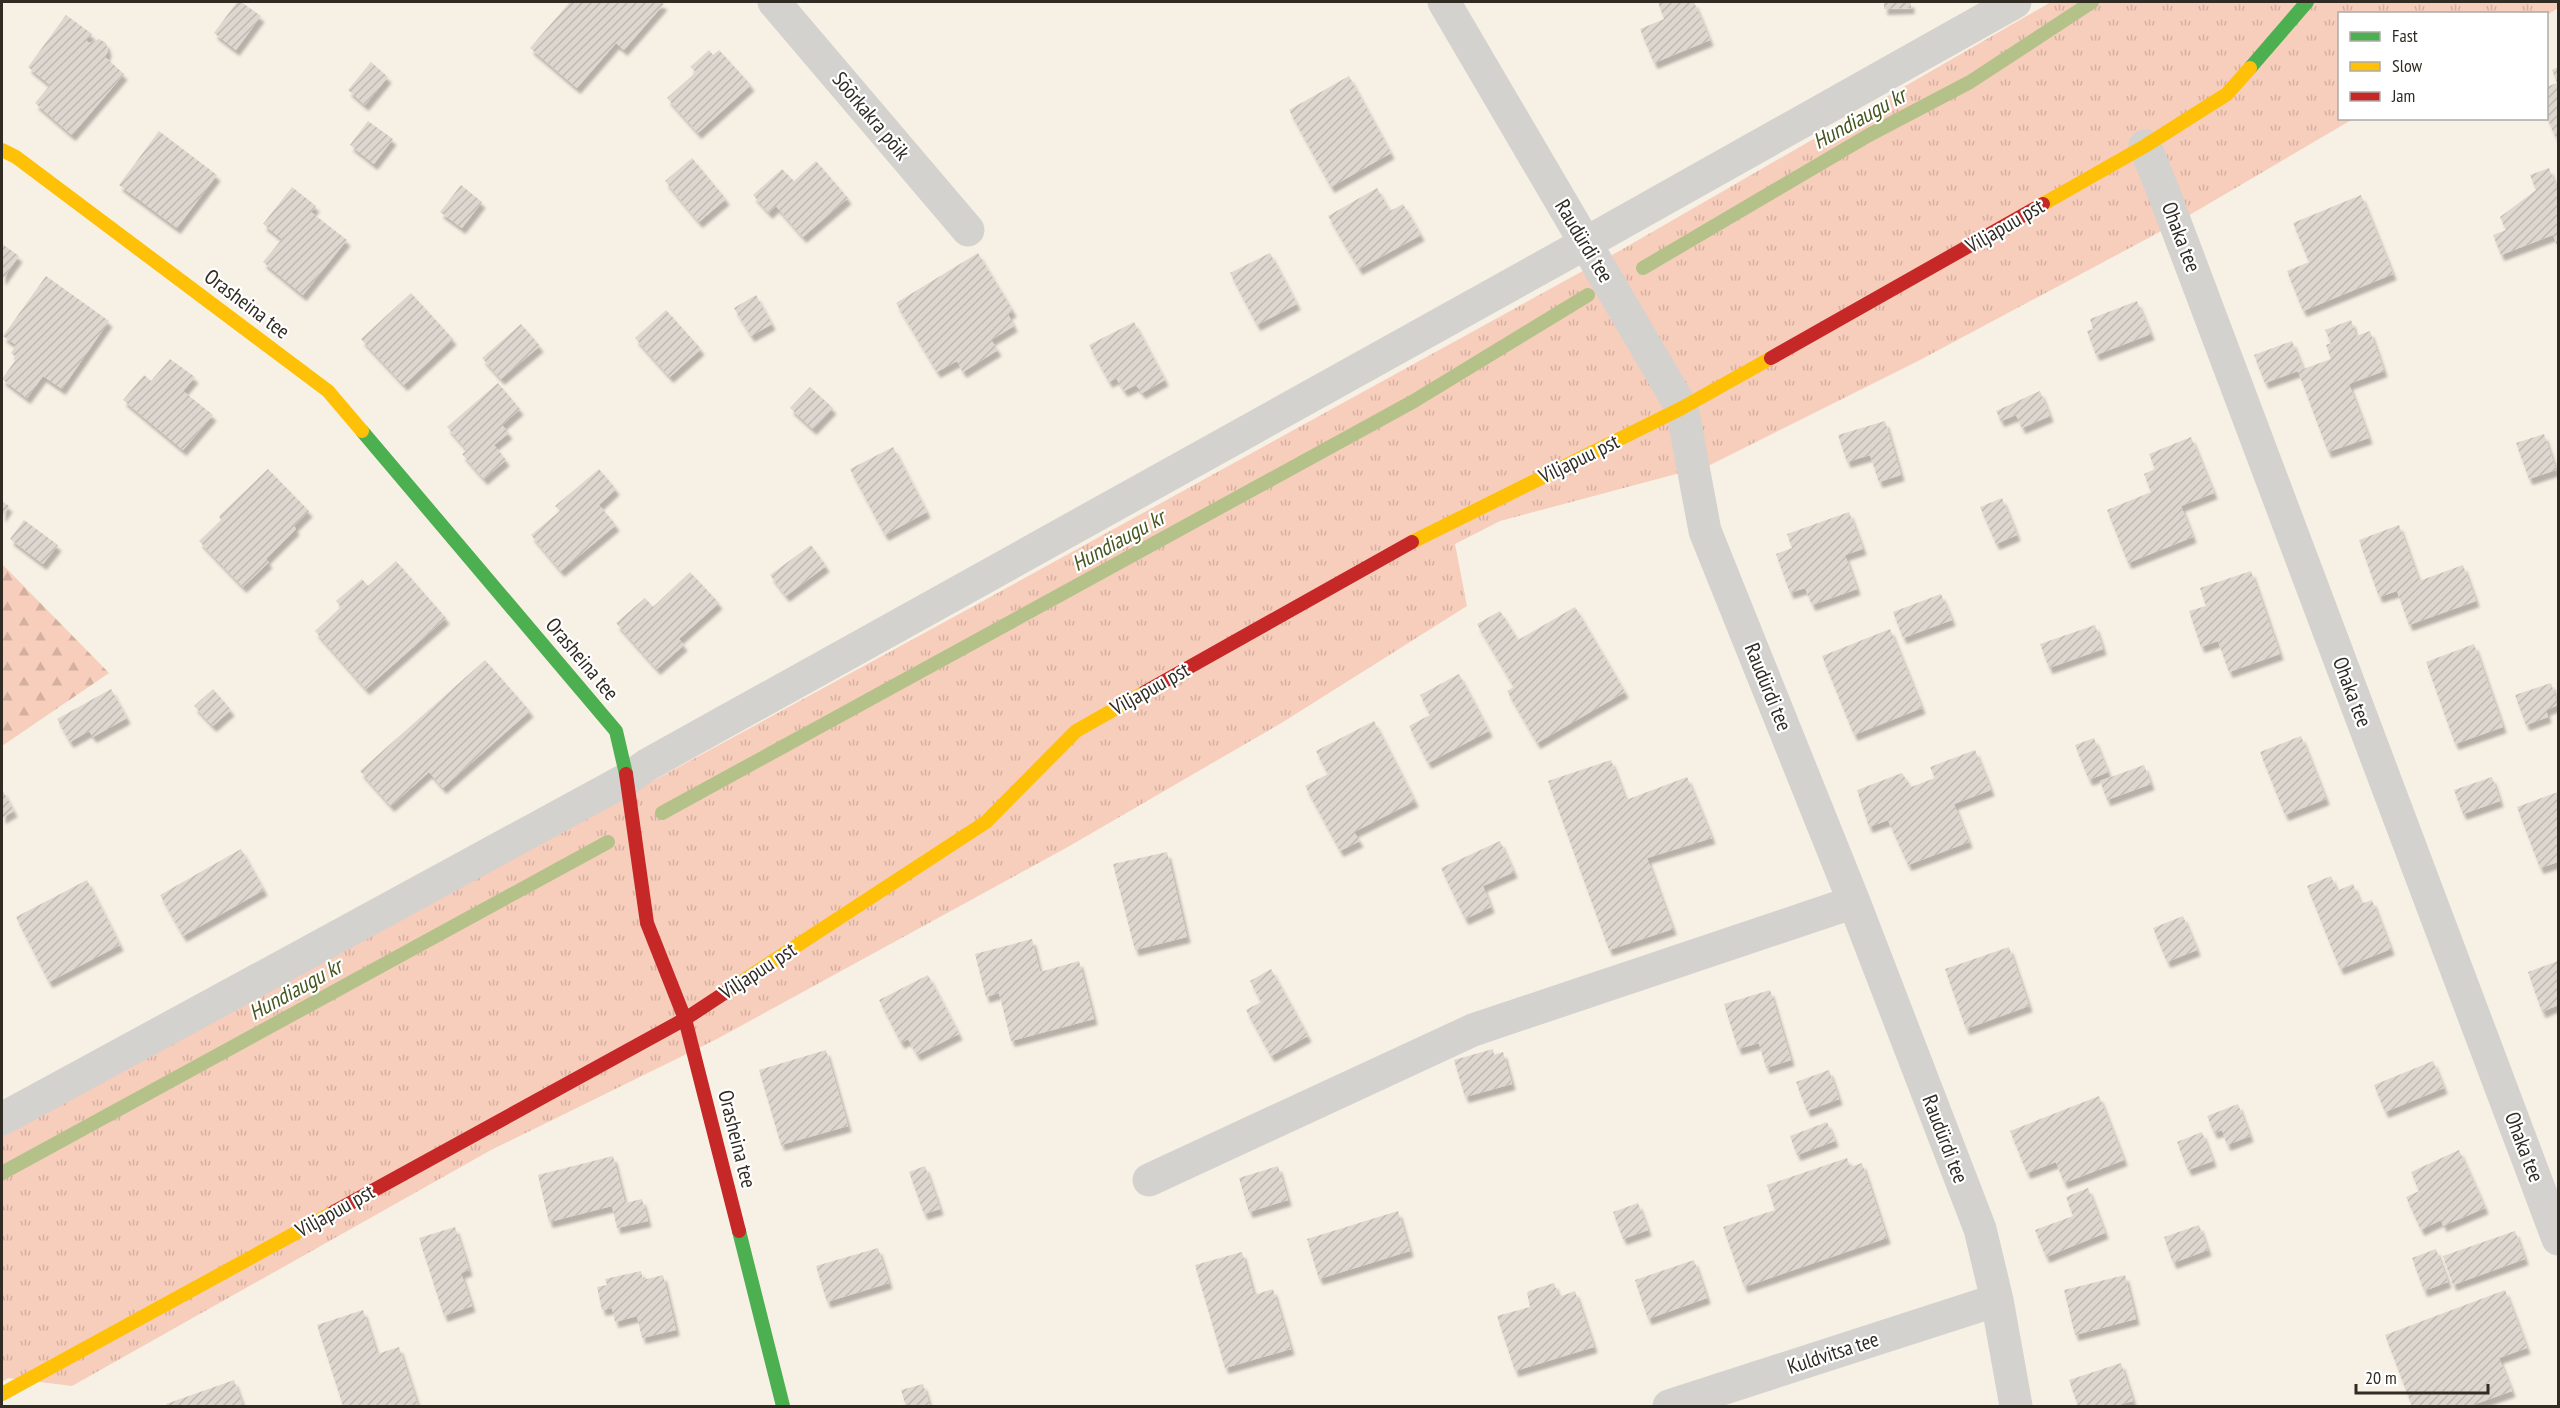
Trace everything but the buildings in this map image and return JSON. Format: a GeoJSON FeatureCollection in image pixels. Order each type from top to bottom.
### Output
{"type":"FeatureCollection","features":[{"type":"Feature","properties":{"kind":"street","name":"Sõõrkakra põik"},"geometry":{"type":"LineString","coordinates":[[774,2],[968,230]]}},
{"type":"Feature","properties":{"kind":"street","name":"Raudürdi tee"},"geometry":{"type":"LineString","coordinates":[[1444,2],[1682,408],[1705,531],[1854,902],[1980,1229],[1997,1300],[2016,1407]]}},
{"type":"Feature","properties":{"kind":"street"},"geometry":{"type":"LineString","coordinates":[[2,1119],[627,779],[647,765],[2015,2]]}},
{"type":"Feature","properties":{"kind":"street","name":"Viljapuu pst"},"geometry":{"type":"LineString","coordinates":[[2,1394],[685,1019],[986,822],[1076,731],[1413,541],[1682,408],[2145,146],[2227,94],[2307,2]]}},
{"type":"Feature","properties":{"kind":"street","name":"Ohaka tee"},"geometry":{"type":"LineString","coordinates":[[2145,146],[2559,1239]]}},
{"type":"Feature","properties":{"kind":"street","name":"Orasheina tee"},"geometry":{"type":"LineString","coordinates":[[2,150],[16,157],[328,391],[616,731],[627,779],[647,923],[685,1019],[783,1407]]}},
{"type":"Feature","properties":{"kind":"street"},"geometry":{"type":"LineString","coordinates":[[1149,1180],[1473,1030],[1854,902]]}},
{"type":"Feature","properties":{"kind":"street","name":"Kuldvitsa tee"},"geometry":{"type":"LineString","coordinates":[[1670,1407],[1997,1300]]}},
{"type":"Feature","properties":{"kind":"green space"},"geometry":{"type":"Polygon","coordinates":[[[2051,2],[2558,2],[2558,8],[2548,14],[2548,12],[2338,12],[2338,120],[2351,120],[2169,227],[1918,361],[1710,465],[1500,521],[1455,544],[1467,606],[1283,722],[1066,848],[715,1040],[491,1150],[72,1386],[8,1378],[2,1382],[2,1136],[1621,250],[2051,2]]]}},
{"type":"Feature","properties":{"kind":"green space"},"geometry":{"type":"Polygon","coordinates":[[[2,564],[109,673],[2,746],[2,564]]]}},
{"type":"Feature","properties":{"kind":"waterway","name":"Hundiaugu kr"},"geometry":{"type":"LineString","coordinates":[[1643,268],[1869,135],[1970,82],[2092,2]]}},
{"type":"Feature","properties":{"kind":"waterway","name":"Hundiaugu kr"},"geometry":{"type":"LineString","coordinates":[[662,813],[1414,401],[1588,295]]}},
{"type":"Feature","properties":{"kind":"waterway","name":"Hundiaugu kr"},"geometry":{"type":"LineString","coordinates":[[2,1173],[608,842]]}},
{"type":"Feature","properties":{"kind":"traffic: fast"},"geometry":{"type":"LineString","coordinates":[[2250,68],[2307,2]]}},
{"type":"Feature","properties":{"kind":"traffic: fast"},"geometry":{"type":"LineString","coordinates":[[362,431],[616,731],[626,774]]}},
{"type":"Feature","properties":{"kind":"traffic: fast"},"geometry":{"type":"LineString","coordinates":[[739,1231],[783,1406]]}},
{"type":"Feature","properties":{"kind":"traffic: slow"},"geometry":{"type":"LineString","coordinates":[[2043,204],[2145,146],[2227,94],[2250,68]]}},
{"type":"Feature","properties":{"kind":"traffic: slow"},"geometry":{"type":"LineString","coordinates":[[2,150],[16,157],[328,391],[362,431]]}},
{"type":"Feature","properties":{"kind":"traffic: slow"},"geometry":{"type":"LineString","coordinates":[[1412,542],[1682,408],[1771,358]]}},
{"type":"Feature","properties":{"kind":"traffic: slow"},"geometry":{"type":"LineString","coordinates":[[726,992],[986,822],[1076,731],[1145,692]]}},
{"type":"Feature","properties":{"kind":"traffic: slow"},"geometry":{"type":"LineString","coordinates":[[2,1394],[334,1212]]}},
{"type":"Feature","properties":{"kind":"traffic: jam"},"geometry":{"type":"LineString","coordinates":[[1771,358],[2043,204]]}},
{"type":"Feature","properties":{"kind":"traffic: jam"},"geometry":{"type":"LineString","coordinates":[[1145,692],[1412,542]]}},
{"type":"Feature","properties":{"kind":"traffic: jam"},"geometry":{"type":"LineString","coordinates":[[626,774],[647,923],[685,1019],[739,1231]]}},
{"type":"Feature","properties":{"kind":"traffic: jam"},"geometry":{"type":"LineString","coordinates":[[334,1212],[685,1019],[726,992]]}}]}
